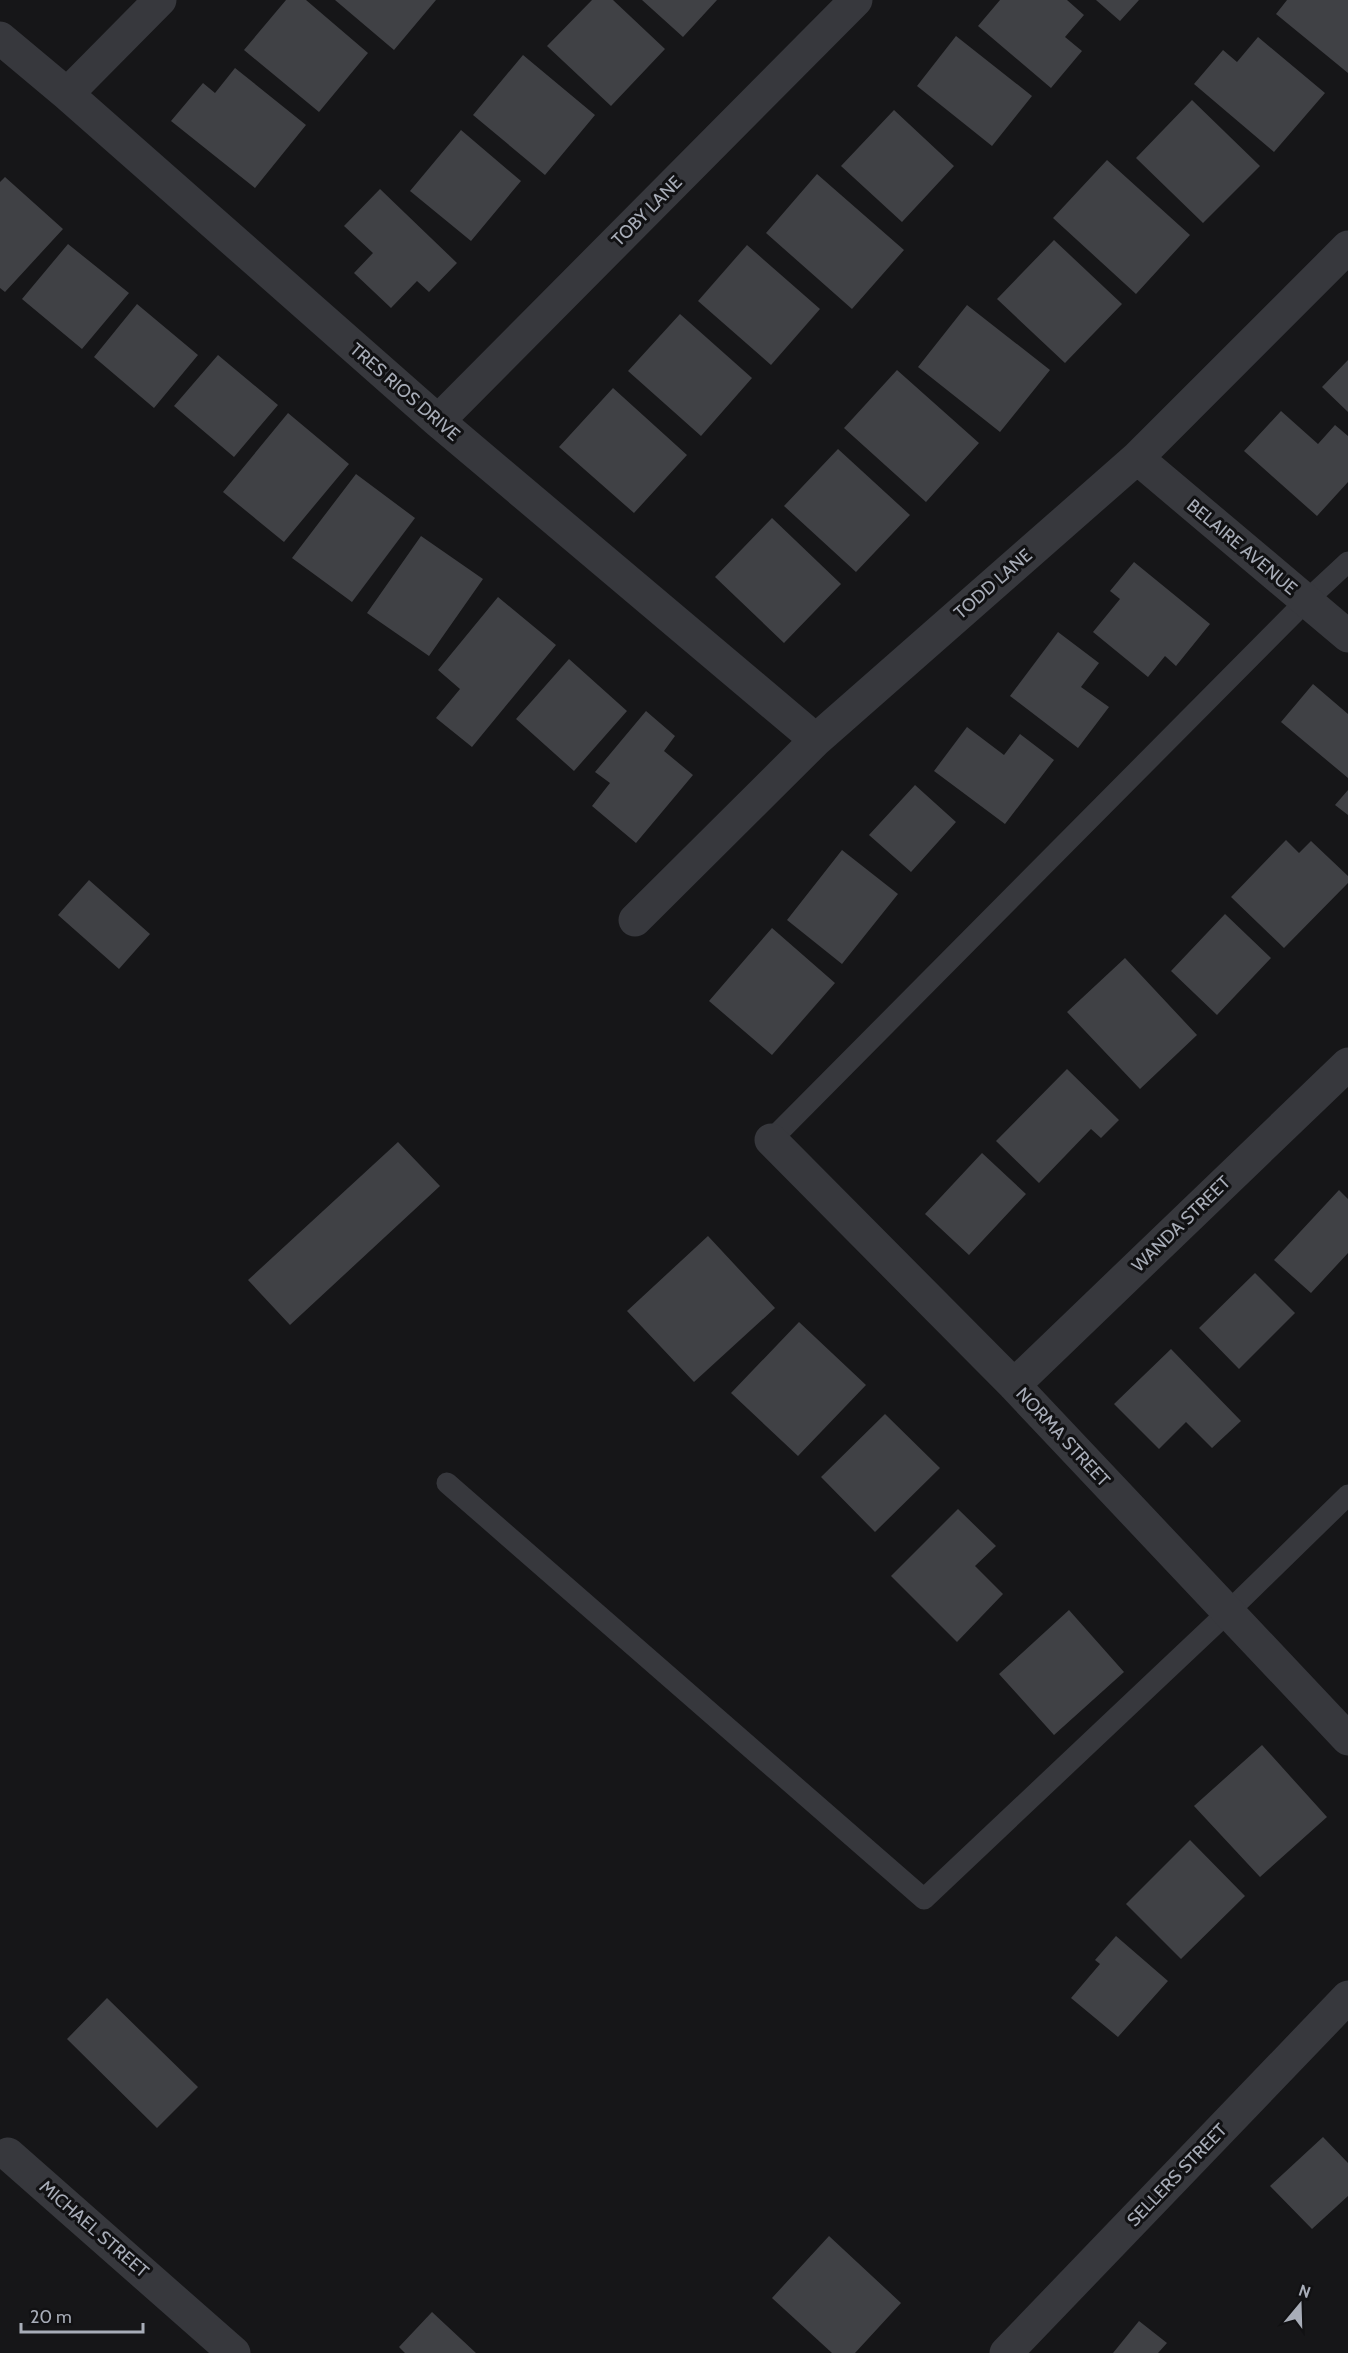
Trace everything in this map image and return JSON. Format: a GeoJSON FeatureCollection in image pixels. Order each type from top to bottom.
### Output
{"type":"FeatureCollection","features":[{"type":"Feature","properties":{"kind":"street"},"geometry":{"type":"LineString","coordinates":[[67,94],[160,0]]}},
{"type":"Feature","properties":{"kind":"street","name":"TOBY LANE"},"geometry":{"type":"LineString","coordinates":[[438,421],[856,0]]}},
{"type":"Feature","properties":{"kind":"street","name":"TRES RIOS DRIVE"},"geometry":{"type":"LineString","coordinates":[[0,38],[67,94],[438,421],[816,740]]}},
{"type":"Feature","properties":{"kind":"street","name":"TODD LANE"},"geometry":{"type":"LineString","coordinates":[[635,920],[816,740],[1137,458],[1348,247]]}},
{"type":"Feature","properties":{"kind":"street","name":"BELAIRE AVENUE"},"geometry":{"type":"LineString","coordinates":[[1137,458],[1348,636]]}},
{"type":"Feature","properties":{"kind":"street","name":"WANDA STREET"},"geometry":{"type":"LineString","coordinates":[[1014,1384],[1348,1064]]}},
{"type":"Feature","properties":{"kind":"street","name":"NORMA STREET"},"geometry":{"type":"LineString","coordinates":[[771,1140],[1014,1384],[1348,1739]]}},
{"type":"Feature","properties":{"kind":"street","name":"SELLERS STREET"},"geometry":{"type":"LineString","coordinates":[[1006,2353],[1348,1997]]}},
{"type":"Feature","properties":{"kind":"street","name":"MICHAEL STREET"},"geometry":{"type":"LineString","coordinates":[[8,2154],[234,2353]]}},
{"type":"Feature","properties":{"kind":"lane"},"geometry":{"type":"LineString","coordinates":[[771,1140],[1306,601],[1348,562]]}},
{"type":"Feature","properties":{"kind":"lane"},"geometry":{"type":"LineString","coordinates":[[447,1483],[924,1899],[1228,1612],[1348,1495]]}},
{"type":"Feature","properties":{"kind":"building"},"geometry":{"type":"Polygon","coordinates":[[[286,0],[306,0],[368,53],[319,112],[244,50],[286,0]]]}},
{"type":"Feature","properties":{"kind":"building"},"geometry":{"type":"Polygon","coordinates":[[[335,0],[436,0],[394,50],[335,0]]]}},
{"type":"Feature","properties":{"kind":"building"},"geometry":{"type":"Polygon","coordinates":[[[592,0],[613,0],[665,49],[611,106],[547,46],[592,0]]]}},
{"type":"Feature","properties":{"kind":"building"},"geometry":{"type":"Polygon","coordinates":[[[642,0],[717,0],[683,37],[642,0]]]}},
{"type":"Feature","properties":{"kind":"building"},"geometry":{"type":"Polygon","coordinates":[[[1000,0],[1067,0],[1084,15],[1065,37],[1082,51],[1051,88],[978,26],[1000,0]]]}},
{"type":"Feature","properties":{"kind":"building"},"geometry":{"type":"Polygon","coordinates":[[[1096,0],[1139,0],[1120,21],[1096,0]]]}},
{"type":"Feature","properties":{"kind":"building"},"geometry":{"type":"Polygon","coordinates":[[[1287,0],[1348,0],[1348,73],[1276,14],[1287,0]]]}},
{"type":"Feature","properties":{"kind":"building"},"geometry":{"type":"Polygon","coordinates":[[[956,36],[1032,96],[992,146],[917,86],[956,36]]]}},
{"type":"Feature","properties":{"kind":"building"},"geometry":{"type":"Polygon","coordinates":[[[1258,37],[1325,93],[1274,152],[1194,84],[1223,50],[1237,62],[1258,37]]]}},
{"type":"Feature","properties":{"kind":"building"},"geometry":{"type":"Polygon","coordinates":[[[523,55],[595,115],[545,175],[473,115],[523,55]]]}},
{"type":"Feature","properties":{"kind":"building"},"geometry":{"type":"Polygon","coordinates":[[[235,68],[306,125],[255,188],[171,121],[203,83],[215,93],[235,68]]]}},
{"type":"Feature","properties":{"kind":"building"},"geometry":{"type":"Polygon","coordinates":[[[1192,100],[1260,166],[1203,223],[1136,158],[1192,100]]]}},
{"type":"Feature","properties":{"kind":"building"},"geometry":{"type":"Polygon","coordinates":[[[894,110],[954,166],[902,222],[841,166],[894,110]]]}},
{"type":"Feature","properties":{"kind":"building"},"geometry":{"type":"Polygon","coordinates":[[[461,130],[521,181],[471,241],[410,191],[461,130]]]}},
{"type":"Feature","properties":{"kind":"building"},"geometry":{"type":"Polygon","coordinates":[[[1107,160],[1190,235],[1136,294],[1053,218],[1107,160]]]}},
{"type":"Feature","properties":{"kind":"building"},"geometry":{"type":"Polygon","coordinates":[[[817,174],[904,250],[852,309],[766,233],[817,174]]]}},
{"type":"Feature","properties":{"kind":"building"},"geometry":{"type":"Polygon","coordinates":[[[5,177],[63,229],[5,292],[0,288],[0,182],[5,177]]]}},
{"type":"Feature","properties":{"kind":"building"},"geometry":{"type":"Polygon","coordinates":[[[380,189],[457,263],[429,292],[417,281],[391,308],[354,273],[373,253],[344,226],[380,189]]]}},
{"type":"Feature","properties":{"kind":"building"},"geometry":{"type":"Polygon","coordinates":[[[1054,240],[1122,304],[1065,363],[997,299],[1054,240]]]}},
{"type":"Feature","properties":{"kind":"building"},"geometry":{"type":"Polygon","coordinates":[[[68,244],[129,293],[82,349],[22,299],[68,244]]]}},
{"type":"Feature","properties":{"kind":"building"},"geometry":{"type":"Polygon","coordinates":[[[747,245],[820,309],[771,365],[698,301],[747,245]]]}},
{"type":"Feature","properties":{"kind":"building"},"geometry":{"type":"Polygon","coordinates":[[[137,304],[198,355],[154,408],[94,357],[137,304]]]}},
{"type":"Feature","properties":{"kind":"building"},"geometry":{"type":"Polygon","coordinates":[[[967,305],[1050,370],[1000,432],[918,367],[967,305]]]}},
{"type":"Feature","properties":{"kind":"building"},"geometry":{"type":"Polygon","coordinates":[[[680,314],[752,378],[701,436],[628,371],[680,314]]]}},
{"type":"Feature","properties":{"kind":"building"},"geometry":{"type":"Polygon","coordinates":[[[218,355],[278,405],[234,457],[174,406],[218,355]]]}},
{"type":"Feature","properties":{"kind":"building"},"geometry":{"type":"Polygon","coordinates":[[[1348,360],[1348,412],[1322,387],[1348,360]]]}},
{"type":"Feature","properties":{"kind":"building"},"geometry":{"type":"Polygon","coordinates":[[[897,370],[979,443],[926,502],[844,428],[897,370]]]}},
{"type":"Feature","properties":{"kind":"building"},"geometry":{"type":"Polygon","coordinates":[[[613,388],[687,455],[634,513],[559,447],[613,388]]]}},
{"type":"Feature","properties":{"kind":"building"},"geometry":{"type":"Polygon","coordinates":[[[1281,411],[1318,444],[1335,425],[1348,436],[1348,482],[1317,516],[1244,451],[1281,411]]]}},
{"type":"Feature","properties":{"kind":"building"},"geometry":{"type":"Polygon","coordinates":[[[288,413],[349,464],[284,542],[223,492],[288,413]]]}},
{"type":"Feature","properties":{"kind":"building"},"geometry":{"type":"Polygon","coordinates":[[[838,449],[910,515],[856,572],[784,506],[838,449]]]}},
{"type":"Feature","properties":{"kind":"building"},"geometry":{"type":"Polygon","coordinates":[[[356,474],[415,518],[352,602],[292,558],[356,474]]]}},
{"type":"Feature","properties":{"kind":"building"},"geometry":{"type":"Polygon","coordinates":[[[772,518],[841,584],[784,643],[715,577],[772,518]]]}},
{"type":"Feature","properties":{"kind":"building"},"geometry":{"type":"Polygon","coordinates":[[[421,536],[483,579],[429,656],[367,613],[421,536]]]}},
{"type":"Feature","properties":{"kind":"building"},"geometry":{"type":"Polygon","coordinates":[[[1134,562],[1210,624],[1176,666],[1165,656],[1148,677],[1093,632],[1120,599],[1110,591],[1134,562]]]}},
{"type":"Feature","properties":{"kind":"building"},"geometry":{"type":"Polygon","coordinates":[[[498,597],[556,645],[472,747],[436,718],[460,689],[438,670],[498,597]]]}},
{"type":"Feature","properties":{"kind":"building"},"geometry":{"type":"Polygon","coordinates":[[[1058,632],[1099,663],[1081,687],[1109,707],[1078,748],[1010,696],[1058,632]]]}},
{"type":"Feature","properties":{"kind":"building"},"geometry":{"type":"Polygon","coordinates":[[[569,659],[627,711],[574,771],[516,719],[569,659]]]}},
{"type":"Feature","properties":{"kind":"building"},"geometry":{"type":"Polygon","coordinates":[[[1313,684],[1348,714],[1348,778],[1281,722],[1313,684]]]}},
{"type":"Feature","properties":{"kind":"building"},"geometry":{"type":"Polygon","coordinates":[[[646,711],[675,736],[664,751],[693,775],[636,843],[592,806],[610,783],[595,772],[646,711]]]}},
{"type":"Feature","properties":{"kind":"building"},"geometry":{"type":"Polygon","coordinates":[[[967,727],[1004,755],[1020,734],[1054,760],[1005,824],[934,771],[967,727]]]}},
{"type":"Feature","properties":{"kind":"building"},"geometry":{"type":"Polygon","coordinates":[[[915,785],[956,822],[911,872],[869,835],[915,785]]]}},
{"type":"Feature","properties":{"kind":"building"},"geometry":{"type":"Polygon","coordinates":[[[1348,790],[1348,815],[1335,805],[1348,790]]]}},
{"type":"Feature","properties":{"kind":"building"},"geometry":{"type":"Polygon","coordinates":[[[1286,840],[1299,853],[1311,841],[1348,876],[1348,883],[1284,948],[1231,897],[1286,840]]]}},
{"type":"Feature","properties":{"kind":"building"},"geometry":{"type":"Polygon","coordinates":[[[842,850],[898,894],[842,964],[787,920],[842,850]]]}},
{"type":"Feature","properties":{"kind":"building"},"geometry":{"type":"Polygon","coordinates":[[[89,880],[150,934],[119,969],[58,915],[89,880]]]}},
{"type":"Feature","properties":{"kind":"building"},"geometry":{"type":"Polygon","coordinates":[[[1225,914],[1271,958],[1217,1015],[1171,971],[1225,914]]]}},
{"type":"Feature","properties":{"kind":"building"},"geometry":{"type":"Polygon","coordinates":[[[772,928],[835,983],[772,1055],[709,1001],[772,928]]]}},
{"type":"Feature","properties":{"kind":"building"},"geometry":{"type":"Polygon","coordinates":[[[1125,958],[1197,1035],[1140,1089],[1067,1012],[1125,958]]]}},
{"type":"Feature","properties":{"kind":"building"},"geometry":{"type":"Polygon","coordinates":[[[1067,1069],[1119,1120],[1101,1138],[1091,1129],[1039,1183],[996,1141],[1067,1069]]]}},
{"type":"Feature","properties":{"kind":"building"},"geometry":{"type":"Polygon","coordinates":[[[398,1142],[440,1186],[290,1325],[248,1280],[398,1142]]]}},
{"type":"Feature","properties":{"kind":"building"},"geometry":{"type":"Polygon","coordinates":[[[982,1153],[1026,1194],[969,1255],[925,1214],[982,1153]]]}},
{"type":"Feature","properties":{"kind":"building"},"geometry":{"type":"Polygon","coordinates":[[[1339,1190],[1348,1199],[1348,1253],[1311,1293],[1274,1260],[1339,1190]]]}},
{"type":"Feature","properties":{"kind":"building"},"geometry":{"type":"Polygon","coordinates":[[[708,1236],[775,1308],[694,1382],[627,1311],[708,1236]]]}},
{"type":"Feature","properties":{"kind":"building"},"geometry":{"type":"Polygon","coordinates":[[[1255,1273],[1295,1313],[1239,1369],[1199,1328],[1255,1273]]]}},
{"type":"Feature","properties":{"kind":"building"},"geometry":{"type":"Polygon","coordinates":[[[799,1322],[866,1385],[798,1456],[731,1393],[799,1322]]]}},
{"type":"Feature","properties":{"kind":"building"},"geometry":{"type":"Polygon","coordinates":[[[1171,1349],[1241,1421],[1212,1448],[1186,1422],[1159,1449],[1114,1404],[1171,1349]]]}},
{"type":"Feature","properties":{"kind":"building"},"geometry":{"type":"Polygon","coordinates":[[[885,1414],[940,1468],[875,1532],[821,1477],[885,1414]]]}},
{"type":"Feature","properties":{"kind":"building"},"geometry":{"type":"Polygon","coordinates":[[[958,1509],[996,1546],[975,1566],[1003,1594],[957,1642],[891,1576],[958,1509]]]}},
{"type":"Feature","properties":{"kind":"building"},"geometry":{"type":"Polygon","coordinates":[[[1069,1610],[1124,1672],[1054,1735],[999,1674],[1069,1610]]]}},
{"type":"Feature","properties":{"kind":"building"},"geometry":{"type":"Polygon","coordinates":[[[1262,1745],[1327,1817],[1260,1877],[1194,1806],[1262,1745]]]}},
{"type":"Feature","properties":{"kind":"building"},"geometry":{"type":"Polygon","coordinates":[[[1190,1840],[1245,1896],[1181,1959],[1126,1904],[1190,1840]]]}},
{"type":"Feature","properties":{"kind":"building"},"geometry":{"type":"Polygon","coordinates":[[[1116,1936],[1168,1981],[1118,2037],[1071,1998],[1100,1964],[1095,1960],[1116,1936]]]}},
{"type":"Feature","properties":{"kind":"building"},"geometry":{"type":"Polygon","coordinates":[[[107,1998],[198,2087],[157,2128],[67,2039],[107,1998]]]}},
{"type":"Feature","properties":{"kind":"building"},"geometry":{"type":"Polygon","coordinates":[[[1323,2137],[1348,2163],[1348,2196],[1312,2229],[1270,2186],[1323,2137]]]}},
{"type":"Feature","properties":{"kind":"building"},"geometry":{"type":"Polygon","coordinates":[[[829,2236],[901,2303],[855,2353],[832,2353],[772,2298],[829,2236]]]}},
{"type":"Feature","properties":{"kind":"building"},"geometry":{"type":"Polygon","coordinates":[[[432,2312],[476,2353],[405,2353],[399,2347],[432,2312]]]}},
{"type":"Feature","properties":{"kind":"building"},"geometry":{"type":"Polygon","coordinates":[[[1139,2321],[1167,2343],[1158,2353],[1113,2353],[1139,2321]]]}}]}
